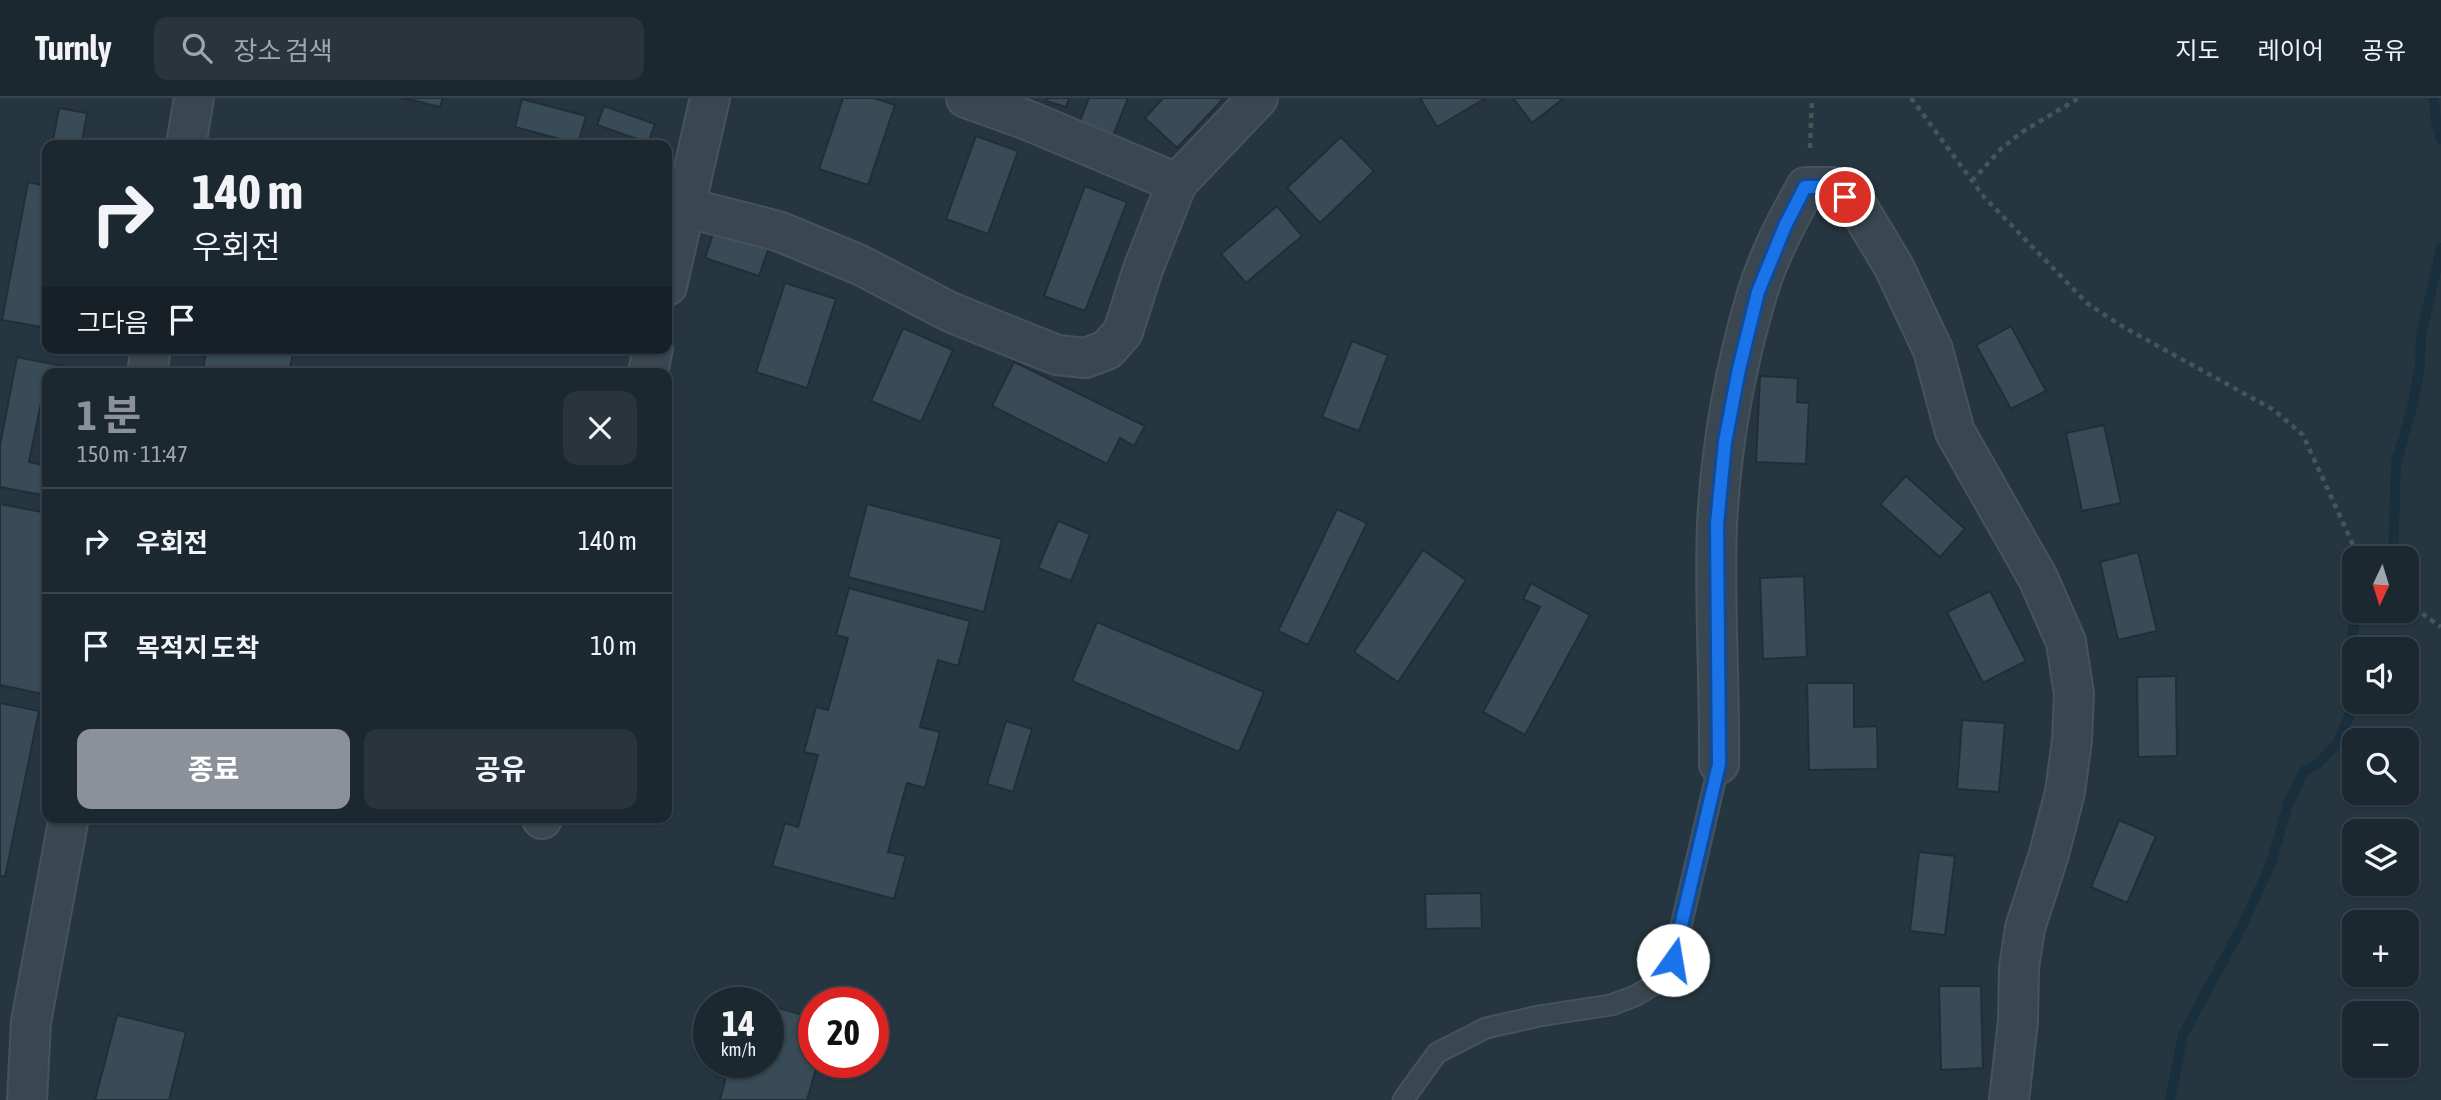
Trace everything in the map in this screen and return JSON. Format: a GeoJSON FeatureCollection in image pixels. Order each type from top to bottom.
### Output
{"type":"FeatureCollection","features":[{"type":"Feature","properties":{"kind":"street"},"geometry":{"type":"LineString","coordinates":[[188,140],[194,98]]}},
{"type":"Feature","properties":{"kind":"street"},"geometry":{"type":"LineString","coordinates":[[672,263],[710,98]]}},
{"type":"Feature","properties":{"kind":"street"},"geometry":{"type":"LineString","coordinates":[[966,98],[1027,120],[1177,183]]}},
{"type":"Feature","properties":{"kind":"street"},"geometry":{"type":"LineString","coordinates":[[684,207],[778,231],[860,265],[950,312],[1057,355],[1085,358],[1107,350],[1123,332],[1143,270],[1177,183],[1258,98]]}},
{"type":"Feature","properties":{"kind":"street"},"geometry":{"type":"LineString","coordinates":[[1719,764],[1717,524],[1725,442],[1739,369],[1758,292],[1785,226],[1805,187],[1832,187],[1858,207],[1895,267],[1933,350],[1955,432],[2038,578],[2066,642],[2074,694],[2072,740],[2065,792],[2025,928],[2019,968],[2018,1021],[2009,1100]]}},
{"type":"Feature","properties":{"kind":"street"},"geometry":{"type":"LineString","coordinates":[[27,1100],[31,1022],[68,823]]}},
{"type":"Feature","properties":{"kind":"lane"},"geometry":{"type":"LineString","coordinates":[[1403,1100],[1437,1053],[1486,1028],[1539,1016],[1611,1005],[1635,996],[1660,981],[1673,960],[1719,764]]}},
{"type":"Feature","properties":{"kind":"path"},"geometry":{"type":"LineString","coordinates":[[1805,187],[1812,129],[1812,98]]}},
{"type":"Feature","properties":{"kind":"path"},"geometry":{"type":"LineString","coordinates":[[1910,98],[1972,181],[2033,249],[2088,304],[2125,328],[2274,410],[2303,435],[2354,546]]}},
{"type":"Feature","properties":{"kind":"path"},"geometry":{"type":"LineString","coordinates":[[1972,181],[2001,149],[2022,132],[2079,98]]}},
{"type":"Feature","properties":{"kind":"path"},"geometry":{"type":"LineString","coordinates":[[2419,611],[2441,627]]}},
{"type":"Feature","properties":{"kind":"building"},"geometry":{"type":"Polygon","coordinates":[[[404,98],[443,98],[440,107],[404,98]]]}},
{"type":"Feature","properties":{"kind":"building"},"geometry":{"type":"Polygon","coordinates":[[[843,98],[874,98],[895,105],[868,185],[819,169],[843,98]]]}},
{"type":"Feature","properties":{"kind":"building"},"geometry":{"type":"Polygon","coordinates":[[[1047,98],[1069,98],[1066,107],[1046,101],[1047,98]]]}},
{"type":"Feature","properties":{"kind":"building"},"geometry":{"type":"Polygon","coordinates":[[[1089,98],[1128,98],[1113,136],[1079,123],[1089,98]]]}},
{"type":"Feature","properties":{"kind":"building"},"geometry":{"type":"Polygon","coordinates":[[[1163,98],[1224,98],[1177,148],[1145,118],[1163,98]]]}},
{"type":"Feature","properties":{"kind":"building"},"geometry":{"type":"Polygon","coordinates":[[[1420,98],[1486,98],[1437,127],[1420,98]]]}},
{"type":"Feature","properties":{"kind":"building"},"geometry":{"type":"Polygon","coordinates":[[[1513,98],[1564,98],[1532,123],[1513,98]]]}},
{"type":"Feature","properties":{"kind":"building"},"geometry":{"type":"Polygon","coordinates":[[[522,99],[586,116],[579,140],[563,140],[515,127],[522,99]]]}},
{"type":"Feature","properties":{"kind":"building"},"geometry":{"type":"Polygon","coordinates":[[[604,106],[655,124],[649,140],[640,140],[597,125],[604,106]]]}},
{"type":"Feature","properties":{"kind":"building"},"geometry":{"type":"Polygon","coordinates":[[[59,108],[87,113],[82,140],[53,140],[59,108]]]}},
{"type":"Feature","properties":{"kind":"building"},"geometry":{"type":"Polygon","coordinates":[[[976,136],[1018,151],[988,234],[946,219],[976,136]]]}},
{"type":"Feature","properties":{"kind":"building"},"geometry":{"type":"Polygon","coordinates":[[[1341,137],[1374,171],[1320,223],[1287,188],[1341,137]]]}},
{"type":"Feature","properties":{"kind":"building"},"geometry":{"type":"Polygon","coordinates":[[[28,182],[42,185],[42,327],[2,320],[28,182]]]}},
{"type":"Feature","properties":{"kind":"building"},"geometry":{"type":"Polygon","coordinates":[[[1085,186],[1127,202],[1085,311],[1044,296],[1085,186]]]}},
{"type":"Feature","properties":{"kind":"building"},"geometry":{"type":"Polygon","coordinates":[[[1277,206],[1302,236],[1246,283],[1221,254],[1277,206]]]}},
{"type":"Feature","properties":{"kind":"building"},"geometry":{"type":"Polygon","coordinates":[[[715,228],[769,247],[759,276],[705,258],[715,228]]]}},
{"type":"Feature","properties":{"kind":"building"},"geometry":{"type":"Polygon","coordinates":[[[785,283],[836,299],[807,388],[756,372],[785,283]]]}},
{"type":"Feature","properties":{"kind":"building"},"geometry":{"type":"Polygon","coordinates":[[[2011,326],[2046,391],[2011,409],[1976,345],[2011,326]]]}},
{"type":"Feature","properties":{"kind":"building"},"geometry":{"type":"Polygon","coordinates":[[[903,328],[953,350],[921,422],[871,401],[903,328]]]}},
{"type":"Feature","properties":{"kind":"building"},"geometry":{"type":"Polygon","coordinates":[[[1352,341],[1388,355],[1359,431],[1322,417],[1352,341]]]}},
{"type":"Feature","properties":{"kind":"building"},"geometry":{"type":"Polygon","coordinates":[[[206,354],[293,354],[290,368],[203,368],[206,354]]]}},
{"type":"Feature","properties":{"kind":"building"},"geometry":{"type":"Polygon","coordinates":[[[17,357],[73,368],[42,368],[42,398],[29,462],[42,465],[42,495],[0,487],[0,445],[17,357]]]}},
{"type":"Feature","properties":{"kind":"building"},"geometry":{"type":"Polygon","coordinates":[[[1014,362],[1145,426],[1134,446],[1120,438],[1107,464],[992,406],[1014,362]]]}},
{"type":"Feature","properties":{"kind":"building"},"geometry":{"type":"Polygon","coordinates":[[[1760,376],[1798,378],[1797,402],[1809,403],[1806,464],[1756,462],[1760,376]]]}},
{"type":"Feature","properties":{"kind":"building"},"geometry":{"type":"Polygon","coordinates":[[[2104,425],[2121,503],[2082,511],[2066,433],[2104,425]]]}},
{"type":"Feature","properties":{"kind":"building"},"geometry":{"type":"Polygon","coordinates":[[[1906,476],[1965,529],[1940,557],[1880,504],[1906,476]]]}},
{"type":"Feature","properties":{"kind":"building"},"geometry":{"type":"Polygon","coordinates":[[[0,504],[42,512],[42,694],[0,685],[0,504]]]}},
{"type":"Feature","properties":{"kind":"building"},"geometry":{"type":"Polygon","coordinates":[[[867,504],[1002,539],[984,612],[848,577],[867,504]]]}},
{"type":"Feature","properties":{"kind":"building"},"geometry":{"type":"Polygon","coordinates":[[[1337,509],[1367,523],[1308,645],[1278,631],[1337,509]]]}},
{"type":"Feature","properties":{"kind":"building"},"geometry":{"type":"Polygon","coordinates":[[[1058,521],[1090,534],[1071,581],[1038,568],[1058,521]]]}},
{"type":"Feature","properties":{"kind":"building"},"geometry":{"type":"Polygon","coordinates":[[[1423,550],[1466,580],[1398,682],[1354,652],[1423,550]]]}},
{"type":"Feature","properties":{"kind":"building"},"geometry":{"type":"Polygon","coordinates":[[[2138,552],[2157,631],[2118,640],[2100,562],[2138,552]]]}},
{"type":"Feature","properties":{"kind":"building"},"geometry":{"type":"Polygon","coordinates":[[[1804,576],[1807,657],[1763,659],[1760,578],[1804,576]]]}},
{"type":"Feature","properties":{"kind":"building"},"geometry":{"type":"Polygon","coordinates":[[[1531,583],[1590,615],[1525,735],[1483,712],[1540,607],[1523,599],[1531,583]]]}},
{"type":"Feature","properties":{"kind":"building"},"geometry":{"type":"Polygon","coordinates":[[[849,588],[970,621],[958,666],[938,660],[920,727],[940,732],[925,788],[907,783],[888,852],[906,856],[894,899],[772,866],[785,823],[798,827],[818,755],[804,752],[816,707],[828,710],[848,638],[836,635],[849,588]]]}},
{"type":"Feature","properties":{"kind":"building"},"geometry":{"type":"Polygon","coordinates":[[[1990,591],[2026,661],[1983,683],[1947,612],[1990,591]]]}},
{"type":"Feature","properties":{"kind":"building"},"geometry":{"type":"Polygon","coordinates":[[[1097,622],[1264,692],[1239,752],[1072,681],[1097,622]]]}},
{"type":"Feature","properties":{"kind":"building"},"geometry":{"type":"Polygon","coordinates":[[[2176,676],[2177,756],[2138,757],[2137,677],[2176,676]]]}},
{"type":"Feature","properties":{"kind":"building"},"geometry":{"type":"Polygon","coordinates":[[[1807,683],[1854,683],[1854,727],[1877,726],[1878,769],[1809,770],[1807,683]]]}},
{"type":"Feature","properties":{"kind":"building"},"geometry":{"type":"Polygon","coordinates":[[[0,703],[39,711],[5,877],[0,876],[0,703]]]}},
{"type":"Feature","properties":{"kind":"building"},"geometry":{"type":"Polygon","coordinates":[[[1962,720],[2005,723],[1999,792],[1957,789],[1962,720]]]}},
{"type":"Feature","properties":{"kind":"building"},"geometry":{"type":"Polygon","coordinates":[[[1006,721],[1032,729],[1013,792],[987,784],[1006,721]]]}},
{"type":"Feature","properties":{"kind":"building"},"geometry":{"type":"Polygon","coordinates":[[[2119,820],[2156,836],[2127,903],[2091,887],[2119,820]]]}},
{"type":"Feature","properties":{"kind":"building"},"geometry":{"type":"Polygon","coordinates":[[[1919,852],[1955,856],[1945,935],[1910,931],[1919,852]]]}},
{"type":"Feature","properties":{"kind":"building"},"geometry":{"type":"Polygon","coordinates":[[[1481,893],[1482,928],[1426,929],[1425,894],[1481,893]]]}},
{"type":"Feature","properties":{"kind":"building"},"geometry":{"type":"Polygon","coordinates":[[[1939,986],[1981,986],[1983,1068],[1941,1070],[1939,986]]]}},
{"type":"Feature","properties":{"kind":"building"},"geometry":{"type":"Polygon","coordinates":[[[784,1010],[798,1013],[798,1078],[813,1078],[807,1100],[720,1100],[726,1078],[784,1078],[784,1010]]]}},
{"type":"Feature","properties":{"kind":"building"},"geometry":{"type":"Polygon","coordinates":[[[117,1015],[186,1032],[169,1100],[95,1100],[117,1015]]]}},
{"type":"Feature","properties":{"kind":"waterway"},"geometry":{"type":"LineString","coordinates":[[2434,98],[2441,139]]}},
{"type":"Feature","properties":{"kind":"waterway"},"geometry":{"type":"LineString","coordinates":[[2393,546],[2396,463],[2412,408],[2420,367],[2421,336],[2441,248]]}},
{"type":"Feature","properties":{"kind":"waterway"},"geometry":{"type":"LineString","coordinates":[[2352,637],[2355,623]]}},
{"type":"Feature","properties":{"kind":"waterway"},"geometry":{"type":"LineString","coordinates":[[2170,1100],[2183,1035],[2241,928],[2271,864],[2288,804],[2304,771],[2319,763],[2337,744],[2350,714]]}},
{"type":"Feature","properties":{"kind":"route"},"geometry":{"type":"LineString","coordinates":[[1673,960],[1719,764],[1717,524],[1725,442],[1739,369],[1758,292],[1785,226],[1805,187],[1832,187],[1845,197]]}}]}
